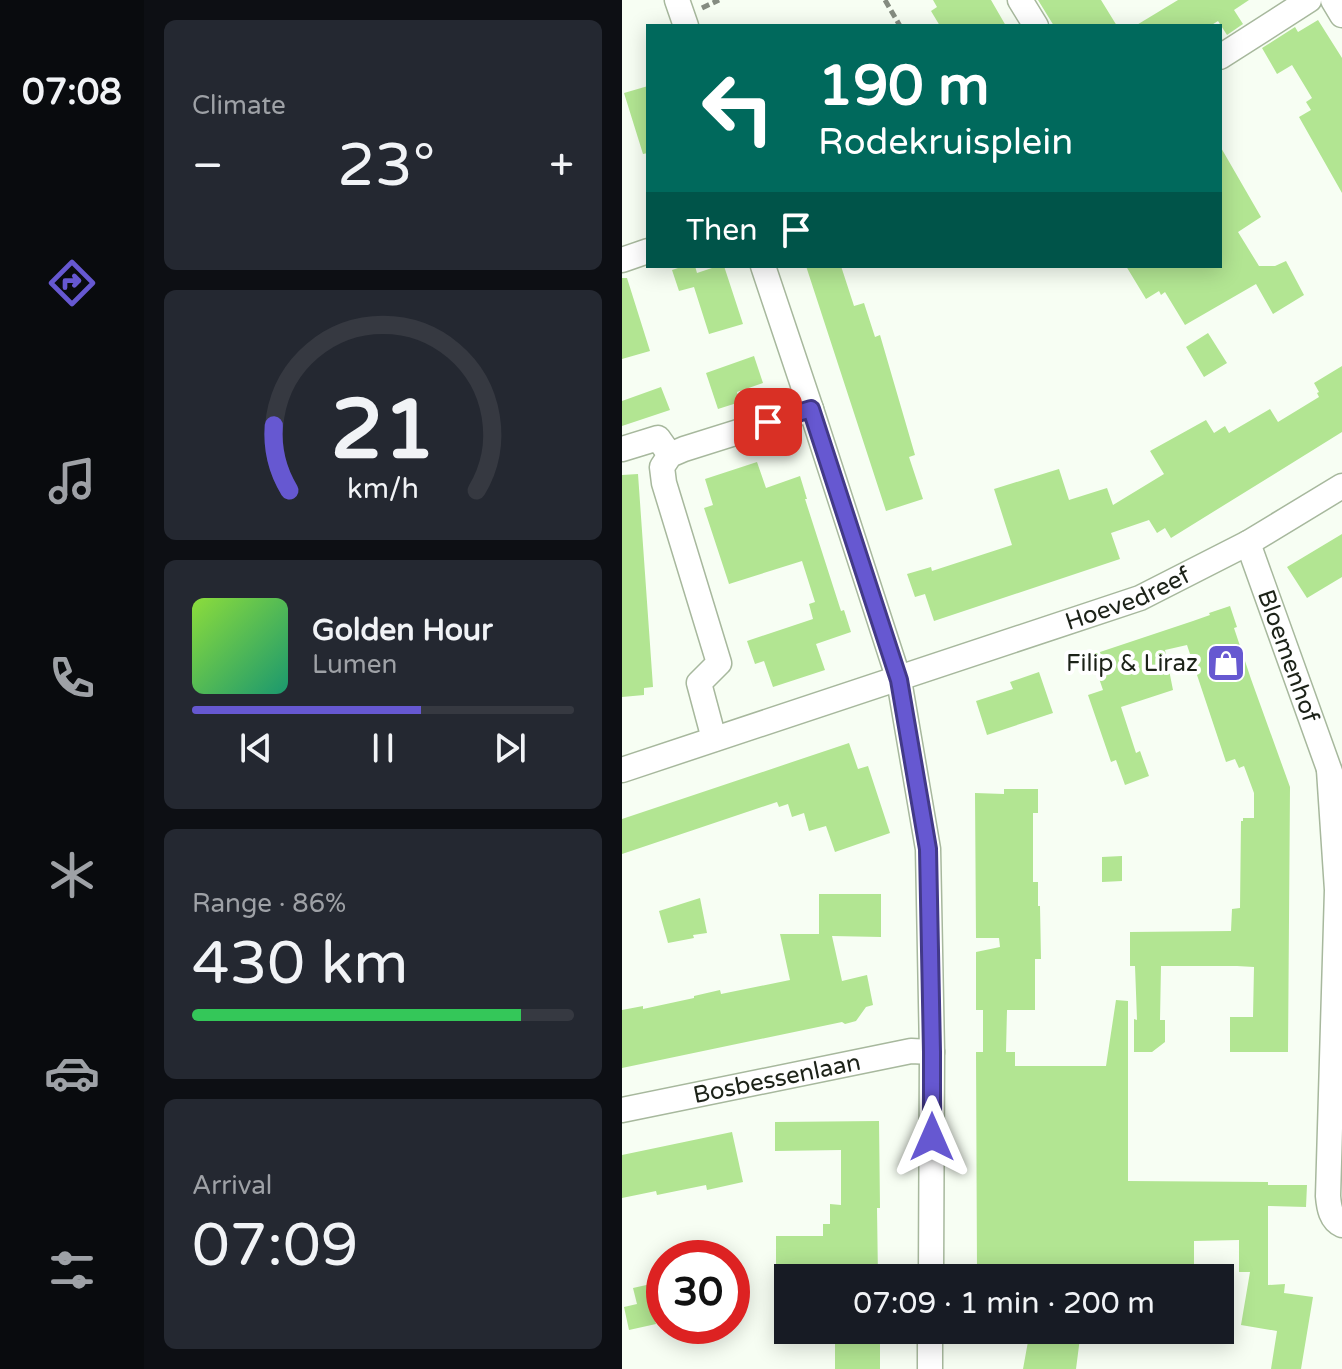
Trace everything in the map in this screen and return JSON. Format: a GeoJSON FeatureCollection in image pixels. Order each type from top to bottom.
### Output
{"type":"FeatureCollection","features":[{"type":"Feature","properties":{"kind":"street"},"geometry":{"type":"LineString","coordinates":[[677,0],[685,24]]}},
{"type":"Feature","properties":{"kind":"street"},"geometry":{"type":"LineString","coordinates":[[1020,0],[1035,24]]}},
{"type":"Feature","properties":{"kind":"street"},"geometry":{"type":"LineString","coordinates":[[1222,56],[1309,0]]}},
{"type":"Feature","properties":{"kind":"street"},"geometry":{"type":"LineString","coordinates":[[1333,0],[1342,15]]}},
{"type":"Feature","properties":{"kind":"street"},"geometry":{"type":"LineString","coordinates":[[622,260],[646,252]]}},
{"type":"Feature","properties":{"kind":"street"},"geometry":{"type":"LineString","coordinates":[[764,268],[899,680],[928,849],[932,1052],[931,1264]]}},
{"type":"Feature","properties":{"kind":"street"},"geometry":{"type":"LineString","coordinates":[[714,739],[699,683],[719,663],[664,483],[662,467],[670,455],[811,409]]}},
{"type":"Feature","properties":{"kind":"street"},"geometry":{"type":"LineString","coordinates":[[622,449],[658,438],[670,455]]}},
{"type":"Feature","properties":{"kind":"street","name":"Hoevedreef"},"geometry":{"type":"LineString","coordinates":[[622,770],[1140,598],[1248,543],[1342,486]]}},
{"type":"Feature","properties":{"kind":"street","name":"Bloemenhof"},"geometry":{"type":"LineString","coordinates":[[1248,543],[1342,808]]}},
{"type":"Feature","properties":{"kind":"street","name":"Bloemenhof"},"geometry":{"type":"LineString","coordinates":[[1329,770],[1337,890],[1328,1196],[1329,1210],[1342,1225]]}},
{"type":"Feature","properties":{"kind":"street","name":"Bosbessenlaan"},"geometry":{"type":"LineString","coordinates":[[622,1110],[911,1051],[932,1052]]}},
{"type":"Feature","properties":{"kind":"street"},"geometry":{"type":"LineString","coordinates":[[930,1344],[930,1369]]}},
{"type":"Feature","properties":{"kind":"path"},"geometry":{"type":"LineString","coordinates":[[885,0],[899,24]]}},
{"type":"Feature","properties":{"kind":"building"},"geometry":{"type":"Polygon","coordinates":[[[933,0],[991,0],[1005,24],[939,24],[931,11],[937,7],[933,0]]]}},
{"type":"Feature","properties":{"kind":"building"},"geometry":{"type":"Polygon","coordinates":[[[1038,0],[1101,0],[1116,24],[1053,24],[1038,0]]]}},
{"type":"Feature","properties":{"kind":"building"},"geometry":{"type":"Polygon","coordinates":[[[1178,0],[1249,0],[1234,10],[1243,24],[1227,35],[1218,21],[1213,24],[1138,24],[1178,0]]]}},
{"type":"Feature","properties":{"kind":"building"},"geometry":{"type":"Polygon","coordinates":[[[1318,20],[1342,58],[1342,193],[1299,117],[1311,110],[1306,102],[1312,98],[1292,65],[1277,74],[1262,48],[1295,27],[1298,32],[1318,20]]]}},
{"type":"Feature","properties":{"kind":"building"},"geometry":{"type":"Polygon","coordinates":[[[646,87],[646,153],[643,154],[624,93],[646,87]]]}},
{"type":"Feature","properties":{"kind":"building"},"geometry":{"type":"Polygon","coordinates":[[[1222,149],[1261,217],[1238,232],[1259,266],[1275,266],[1286,261],[1304,295],[1273,314],[1256,284],[1185,325],[1165,292],[1161,295],[1159,291],[1146,299],[1127,268],[1222,268],[1222,149]]]}},
{"type":"Feature","properties":{"kind":"building"},"geometry":{"type":"Polygon","coordinates":[[[696,268],[697,273],[725,268],[743,324],[709,334],[694,287],[679,291],[672,270],[696,268]]]}},
{"type":"Feature","properties":{"kind":"building"},"geometry":{"type":"Polygon","coordinates":[[[807,268],[842,268],[854,306],[864,303],[875,337],[880,335],[915,455],[909,457],[923,499],[886,511],[807,268]]]}},
{"type":"Feature","properties":{"kind":"building"},"geometry":{"type":"Polygon","coordinates":[[[622,278],[627,278],[650,351],[622,359],[622,278]]]}},
{"type":"Feature","properties":{"kind":"building"},"geometry":{"type":"Polygon","coordinates":[[[1208,333],[1227,363],[1204,377],[1186,347],[1208,333]]]}},
{"type":"Feature","properties":{"kind":"building"},"geometry":{"type":"Polygon","coordinates":[[[754,356],[763,383],[737,392],[740,402],[718,409],[706,373],[754,356]]]}},
{"type":"Feature","properties":{"kind":"building"},"geometry":{"type":"Polygon","coordinates":[[[1342,366],[1342,432],[1171,538],[1165,528],[1157,533],[1149,520],[1111,533],[1120,559],[934,621],[925,594],[915,597],[907,574],[931,567],[932,571],[1012,545],[994,489],[1059,469],[1069,500],[1107,488],[1113,505],[1164,474],[1150,451],[1206,420],[1214,433],[1225,426],[1229,433],[1270,409],[1278,422],[1319,397],[1314,383],[1342,366]]]}},
{"type":"Feature","properties":{"kind":"building"},"geometry":{"type":"Polygon","coordinates":[[[661,387],[670,410],[622,426],[622,401],[661,387]]]}},
{"type":"Feature","properties":{"kind":"building"},"geometry":{"type":"Polygon","coordinates":[[[757,462],[766,488],[800,476],[841,611],[844,610],[851,632],[816,644],[825,670],[773,687],[764,661],[755,664],[747,641],[813,619],[809,604],[815,602],[802,561],[729,584],[704,508],[713,505],[705,479],[757,462]]]}},
{"type":"Feature","properties":{"kind":"building"},"geometry":{"type":"Polygon","coordinates":[[[638,474],[653,687],[644,688],[644,695],[622,697],[622,475],[638,474]]]}},
{"type":"Feature","properties":{"kind":"building"},"geometry":{"type":"Polygon","coordinates":[[[1342,534],[1342,577],[1307,598],[1287,567],[1342,534]]]}},
{"type":"Feature","properties":{"kind":"building"},"geometry":{"type":"Polygon","coordinates":[[[1230,606],[1237,627],[1234,628],[1290,787],[1288,1052],[1230,1052],[1230,1017],[1253,1017],[1254,967],[1161,966],[1160,1020],[1165,1020],[1165,1042],[1152,1052],[1134,1052],[1134,1019],[1137,1020],[1135,966],[1130,966],[1130,932],[1231,931],[1232,909],[1240,908],[1241,821],[1243,818],[1254,818],[1254,793],[1244,766],[1239,768],[1235,759],[1226,762],[1187,645],[1165,650],[1173,690],[1121,707],[1136,753],[1140,751],[1149,776],[1125,785],[1116,760],[1111,762],[1088,695],[1103,690],[1091,655],[1230,606]]]}},
{"type":"Feature","properties":{"kind":"building"},"geometry":{"type":"Polygon","coordinates":[[[1039,672],[1053,713],[987,735],[976,701],[1013,689],[1010,682],[1039,672]]]}},
{"type":"Feature","properties":{"kind":"building"},"geometry":{"type":"Polygon","coordinates":[[[849,743],[858,769],[868,766],[890,833],[835,852],[826,826],[809,831],[804,813],[792,817],[788,804],[779,807],[777,802],[622,854],[622,819],[849,743]]]}},
{"type":"Feature","properties":{"kind":"building"},"geometry":{"type":"Polygon","coordinates":[[[1004,789],[1038,789],[1038,813],[1033,813],[1033,882],[1038,882],[1041,959],[1035,959],[1035,1010],[1007,1010],[1006,1052],[1015,1052],[1015,1066],[1106,1066],[1116,1000],[1128,1001],[1128,1181],[1307,1185],[1306,1207],[1268,1206],[1268,1285],[1285,1284],[1284,1293],[1313,1297],[1301,1369],[1271,1369],[1277,1331],[1241,1325],[1250,1272],[1239,1272],[1239,1240],[1194,1241],[1194,1264],[977,1264],[976,1052],[983,1052],[983,1010],[976,1010],[976,952],[1000,947],[999,938],[976,938],[975,793],[1004,794],[1004,789]]]}},
{"type":"Feature","properties":{"kind":"building"},"geometry":{"type":"Polygon","coordinates":[[[1122,856],[1122,881],[1102,882],[1102,857],[1122,856]]]}},
{"type":"Feature","properties":{"kind":"building"},"geometry":{"type":"Polygon","coordinates":[[[819,894],[881,894],[881,937],[832,936],[842,981],[867,975],[873,1005],[866,1007],[856,1021],[622,1068],[622,1010],[643,1006],[643,1009],[720,990],[721,994],[790,980],[780,934],[819,934],[819,894]]]}},
{"type":"Feature","properties":{"kind":"building"},"geometry":{"type":"Polygon","coordinates":[[[700,898],[707,933],[668,943],[659,911],[700,898]]]}},
{"type":"Feature","properties":{"kind":"building"},"geometry":{"type":"Polygon","coordinates":[[[879,1121],[878,1264],[776,1264],[776,1236],[823,1236],[823,1224],[830,1224],[830,1204],[841,1205],[841,1150],[775,1151],[775,1122],[879,1121]]]}},
{"type":"Feature","properties":{"kind":"building"},"geometry":{"type":"Polygon","coordinates":[[[732,1132],[743,1182],[707,1190],[706,1185],[622,1198],[622,1155],[732,1132]]]}},
{"type":"Feature","properties":{"kind":"building"},"geometry":{"type":"Polygon","coordinates":[[[646,1285],[646,1326],[629,1330],[624,1307],[637,1304],[633,1288],[646,1285]]]}},
{"type":"Feature","properties":{"kind":"building"},"geometry":{"type":"Polygon","coordinates":[[[835,1344],[880,1344],[880,1369],[835,1369],[835,1344]]]}},
{"type":"Feature","properties":{"kind":"building"},"geometry":{"type":"Polygon","coordinates":[[[1028,1344],[1079,1344],[1076,1369],[1023,1369],[1028,1344]]]}},
{"type":"Feature","properties":{"kind":"place","name":"Filip & Liraz"},"geometry":{"type":"Point","coordinates":[1226,663]}},
{"type":"Feature","properties":{"kind":"route"},"geometry":{"type":"LineString","coordinates":[[768,422],[811,409],[899,680],[928,849],[932,1137]]}}]}
